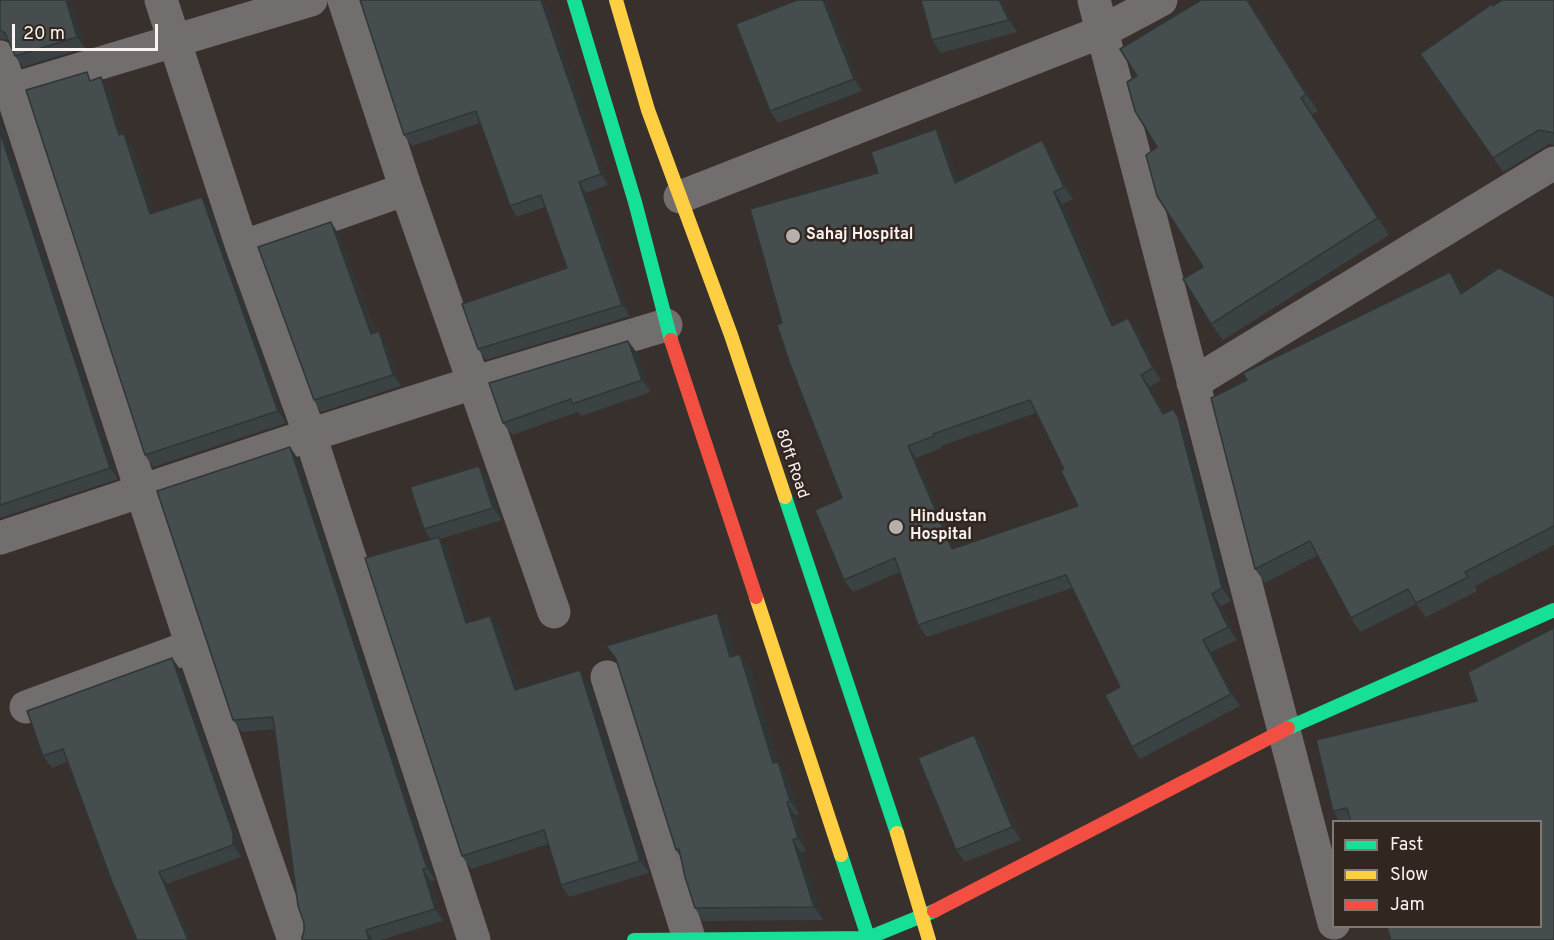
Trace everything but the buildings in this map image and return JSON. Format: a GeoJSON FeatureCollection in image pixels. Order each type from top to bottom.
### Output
{"type":"FeatureCollection","features":[{"type":"Feature","properties":{"kind":"main road"},"geometry":{"type":"LineString","coordinates":[[574,0],[635,202],[666,324],[869,939]]}},
{"type":"Feature","properties":{"kind":"main road","name":"80ft Road"},"geometry":{"type":"LineString","coordinates":[[616,0],[648,110],[735,346],[890,808],[929,940]]}},
{"type":"Feature","properties":{"kind":"main road"},"geometry":{"type":"LineString","coordinates":[[634,940],[869,939],[922,916],[1283,730],[1554,610]]}},
{"type":"Feature","properties":{"kind":"street"},"geometry":{"type":"LineString","coordinates":[[161,0],[242,247],[310,435],[474,940]]}},
{"type":"Feature","properties":{"kind":"street"},"geometry":{"type":"LineString","coordinates":[[10,90],[311,0]]}},
{"type":"Feature","properties":{"kind":"street"},"geometry":{"type":"LineString","coordinates":[[344,0],[406,189],[554,612]]}},
{"type":"Feature","properties":{"kind":"street"},"geometry":{"type":"LineString","coordinates":[[1094,0],[1332,917]]}},
{"type":"Feature","properties":{"kind":"street"},"geometry":{"type":"LineString","coordinates":[[680,197],[1101,32],[1161,0]]}},
{"type":"Feature","properties":{"kind":"street"},"geometry":{"type":"LineString","coordinates":[[0,57],[192,646],[294,940]]}},
{"type":"Feature","properties":{"kind":"street"},"geometry":{"type":"LineString","coordinates":[[1193,383],[1554,163]]}},
{"type":"Feature","properties":{"kind":"street"},"geometry":{"type":"LineString","coordinates":[[242,247],[406,189]]}},
{"type":"Feature","properties":{"kind":"street"},"geometry":{"type":"LineString","coordinates":[[0,538],[310,435],[666,324]]}},
{"type":"Feature","properties":{"kind":"street"},"geometry":{"type":"LineString","coordinates":[[26,708],[192,646]]}},
{"type":"Feature","properties":{"kind":"street"},"geometry":{"type":"LineString","coordinates":[[607,677],[689,939]]}},
{"type":"Feature","properties":{"kind":"traffic: fast"},"geometry":{"type":"LineString","coordinates":[[574,0],[635,202],[671,340]]}},
{"type":"Feature","properties":{"kind":"traffic: fast"},"geometry":{"type":"LineString","coordinates":[[785,497],[897,833]]}},
{"type":"Feature","properties":{"kind":"traffic: fast"},"geometry":{"type":"LineString","coordinates":[[1288,728],[1554,610]]}},
{"type":"Feature","properties":{"kind":"traffic: fast"},"geometry":{"type":"LineString","coordinates":[[841,855],[869,940]]}},
{"type":"Feature","properties":{"kind":"traffic: fast"},"geometry":{"type":"LineString","coordinates":[[634,940],[868,938],[934,911]]}},
{"type":"Feature","properties":{"kind":"traffic: slow"},"geometry":{"type":"LineString","coordinates":[[616,0],[648,110],[731,335],[785,497]]}},
{"type":"Feature","properties":{"kind":"traffic: slow"},"geometry":{"type":"LineString","coordinates":[[756,597],[841,855]]}},
{"type":"Feature","properties":{"kind":"traffic: slow"},"geometry":{"type":"LineString","coordinates":[[897,833],[929,940]]}},
{"type":"Feature","properties":{"kind":"traffic: jam"},"geometry":{"type":"LineString","coordinates":[[671,340],[756,597]]}},
{"type":"Feature","properties":{"kind":"traffic: jam"},"geometry":{"type":"LineString","coordinates":[[934,911],[1288,728]]}},
{"type":"Feature","properties":{"kind":"place","name":"Sahaj Hospital"},"geometry":{"type":"Point","coordinates":[793,236]}},
{"type":"Feature","properties":{"kind":"place","name":"Hindustan Hospital"},"geometry":{"type":"Point","coordinates":[896,527]}}]}
